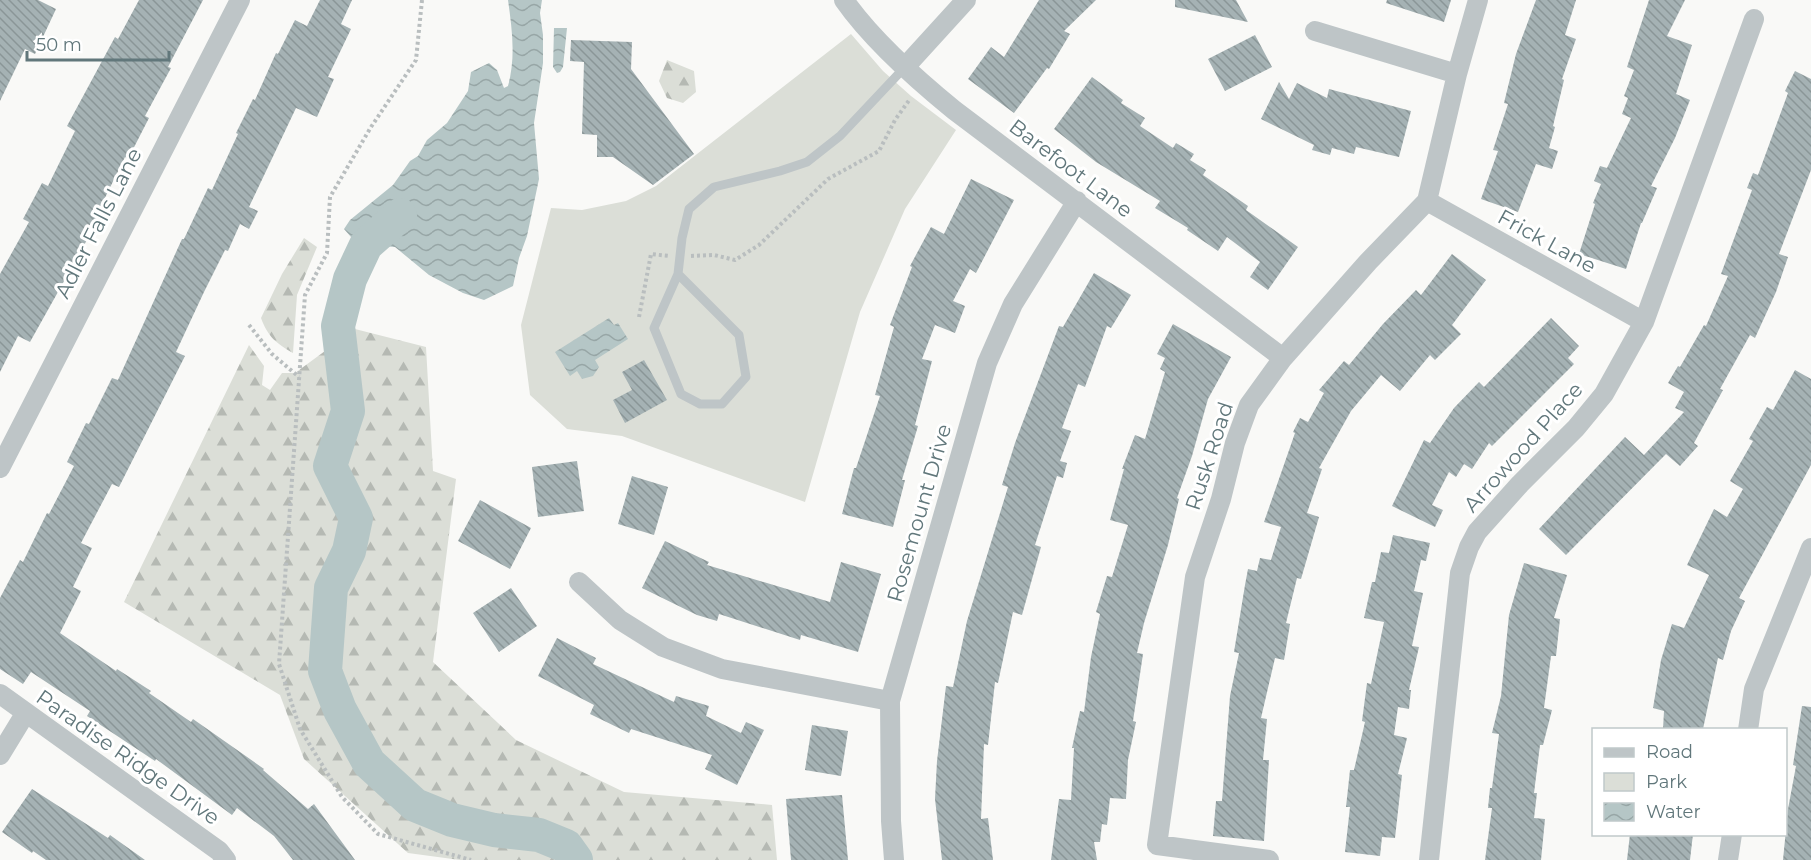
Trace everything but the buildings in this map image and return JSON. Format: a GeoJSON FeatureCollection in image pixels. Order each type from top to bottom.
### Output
{"type":"FeatureCollection","features":[{"type":"Feature","properties":{"kind":"street","name":"Adler Falls Lane"},"geometry":{"type":"LineString","coordinates":[[0,468],[240,0]]}},
{"type":"Feature","properties":{"kind":"street","name":"Barefoot Lane"},"geometry":{"type":"LineString","coordinates":[[844,0],[851,11],[905,67],[954,110],[1283,358]]}},
{"type":"Feature","properties":{"kind":"street"},"geometry":{"type":"LineString","coordinates":[[905,67],[966,0]]}},
{"type":"Feature","properties":{"kind":"street"},"geometry":{"type":"LineString","coordinates":[[1427,201],[1457,74],[1478,0]]}},
{"type":"Feature","properties":{"kind":"street","name":"Arrowood Place"},"geometry":{"type":"LineString","coordinates":[[1429,860],[1460,573],[1469,547],[1477,532],[1499,507],[1575,428],[1604,394],[1644,322],[1754,19]]}},
{"type":"Feature","properties":{"kind":"street"},"geometry":{"type":"LineString","coordinates":[[1314,31],[1457,74]]}},
{"type":"Feature","properties":{"kind":"street","name":"Rosemount Drive"},"geometry":{"type":"LineString","coordinates":[[894,860],[891,821],[890,700],[987,363],[1013,304],[1077,201]]}},
{"type":"Feature","properties":{"kind":"street","name":"Frick Lane"},"geometry":{"type":"LineString","coordinates":[[1427,201],[1644,322]]}},
{"type":"Feature","properties":{"kind":"street","name":"Rusk Road"},"geometry":{"type":"LineString","coordinates":[[1269,860],[1157,845],[1196,577],[1221,499],[1235,444],[1249,405],[1283,358],[1368,262],[1427,201]]}},
{"type":"Feature","properties":{"kind":"street"},"geometry":{"type":"LineString","coordinates":[[1748,728],[1755,689],[1811,548]]}},
{"type":"Feature","properties":{"kind":"street"},"geometry":{"type":"LineString","coordinates":[[579,582],[620,620],[663,647],[722,669],[890,700]]}},
{"type":"Feature","properties":{"kind":"street","name":"Paradise Ridge Drive"},"geometry":{"type":"LineString","coordinates":[[0,694],[219,851],[226,860]]}},
{"type":"Feature","properties":{"kind":"street"},"geometry":{"type":"LineString","coordinates":[[0,755],[25,714]]}},
{"type":"Feature","properties":{"kind":"street"},"geometry":{"type":"LineString","coordinates":[[1728,860],[1732,836]]}},
{"type":"Feature","properties":{"kind":"lane"},"geometry":{"type":"LineString","coordinates":[[678,274],[739,334],[746,377],[723,404],[700,404],[681,394],[654,328],[678,274],[679,256],[689,209],[714,187],[807,162],[840,136],[905,67]]}},
{"type":"Feature","properties":{"kind":"path"},"geometry":{"type":"LineString","coordinates":[[422,0],[416,60],[371,127],[330,197],[327,254],[305,295],[279,664],[300,729],[342,797],[378,834],[471,860]]}},
{"type":"Feature","properties":{"kind":"path"},"geometry":{"type":"LineString","coordinates":[[639,317],[651,254],[714,255],[735,260],[759,245],[828,179],[879,151],[895,120],[910,99]]}},
{"type":"Feature","properties":{"kind":"path"},"geometry":{"type":"LineString","coordinates":[[249,325],[272,354],[299,377]]}},
{"type":"Feature","properties":{"kind":"green space"},"geometry":{"type":"Polygon","coordinates":[[[851,34],[883,71],[911,96],[956,130],[905,209],[860,312],[805,502],[622,436],[567,429],[530,395],[521,325],[551,208],[582,210],[626,201],[656,186],[851,34]]]}},
{"type":"Feature","properties":{"kind":"green space"},"geometry":{"type":"Polygon","coordinates":[[[667,60],[694,71],[696,92],[683,103],[667,98],[659,81],[667,60]]]}},
{"type":"Feature","properties":{"kind":"green space"},"geometry":{"type":"Polygon","coordinates":[[[304,238],[317,247],[297,295],[293,353],[273,339],[261,318],[282,274],[304,238]]]}},
{"type":"Feature","properties":{"kind":"green space"},"geometry":{"type":"Polygon","coordinates":[[[355,329],[426,347],[433,471],[456,479],[433,662],[516,740],[624,792],[772,805],[777,860],[460,860],[408,853],[304,759],[280,695],[124,602],[249,345],[264,366],[262,385],[270,390],[282,373],[295,373],[355,329]]]}},
{"type":"Feature","properties":{"kind":"water"},"geometry":{"type":"Polygon","coordinates":[[[508,0],[542,0],[540,13],[543,63],[534,123],[539,179],[513,286],[484,300],[463,293],[429,275],[395,247],[366,245],[351,237],[344,229],[350,220],[393,185],[410,161],[418,156],[427,140],[447,123],[468,91],[471,72],[489,63],[497,70],[504,88],[508,86],[513,54],[508,0]]]}},
{"type":"Feature","properties":{"kind":"water"},"geometry":{"type":"Polygon","coordinates":[[[554,28],[567,28],[563,67],[557,73],[553,67],[554,28]]]}},
{"type":"Feature","properties":{"kind":"water"},"geometry":{"type":"Polygon","coordinates":[[[609,318],[614,325],[618,323],[628,339],[595,360],[599,367],[593,376],[582,379],[577,371],[570,376],[555,352],[609,318]]]}},
{"type":"Feature","properties":{"kind":"waterway"},"geometry":{"type":"LineString","coordinates":[[400,215],[366,245],[350,279],[338,326],[348,411],[330,466],[356,518],[349,551],[331,588],[325,671],[340,710],[369,763],[415,805],[452,820],[494,830],[539,835],[566,846],[576,860]]}}]}
